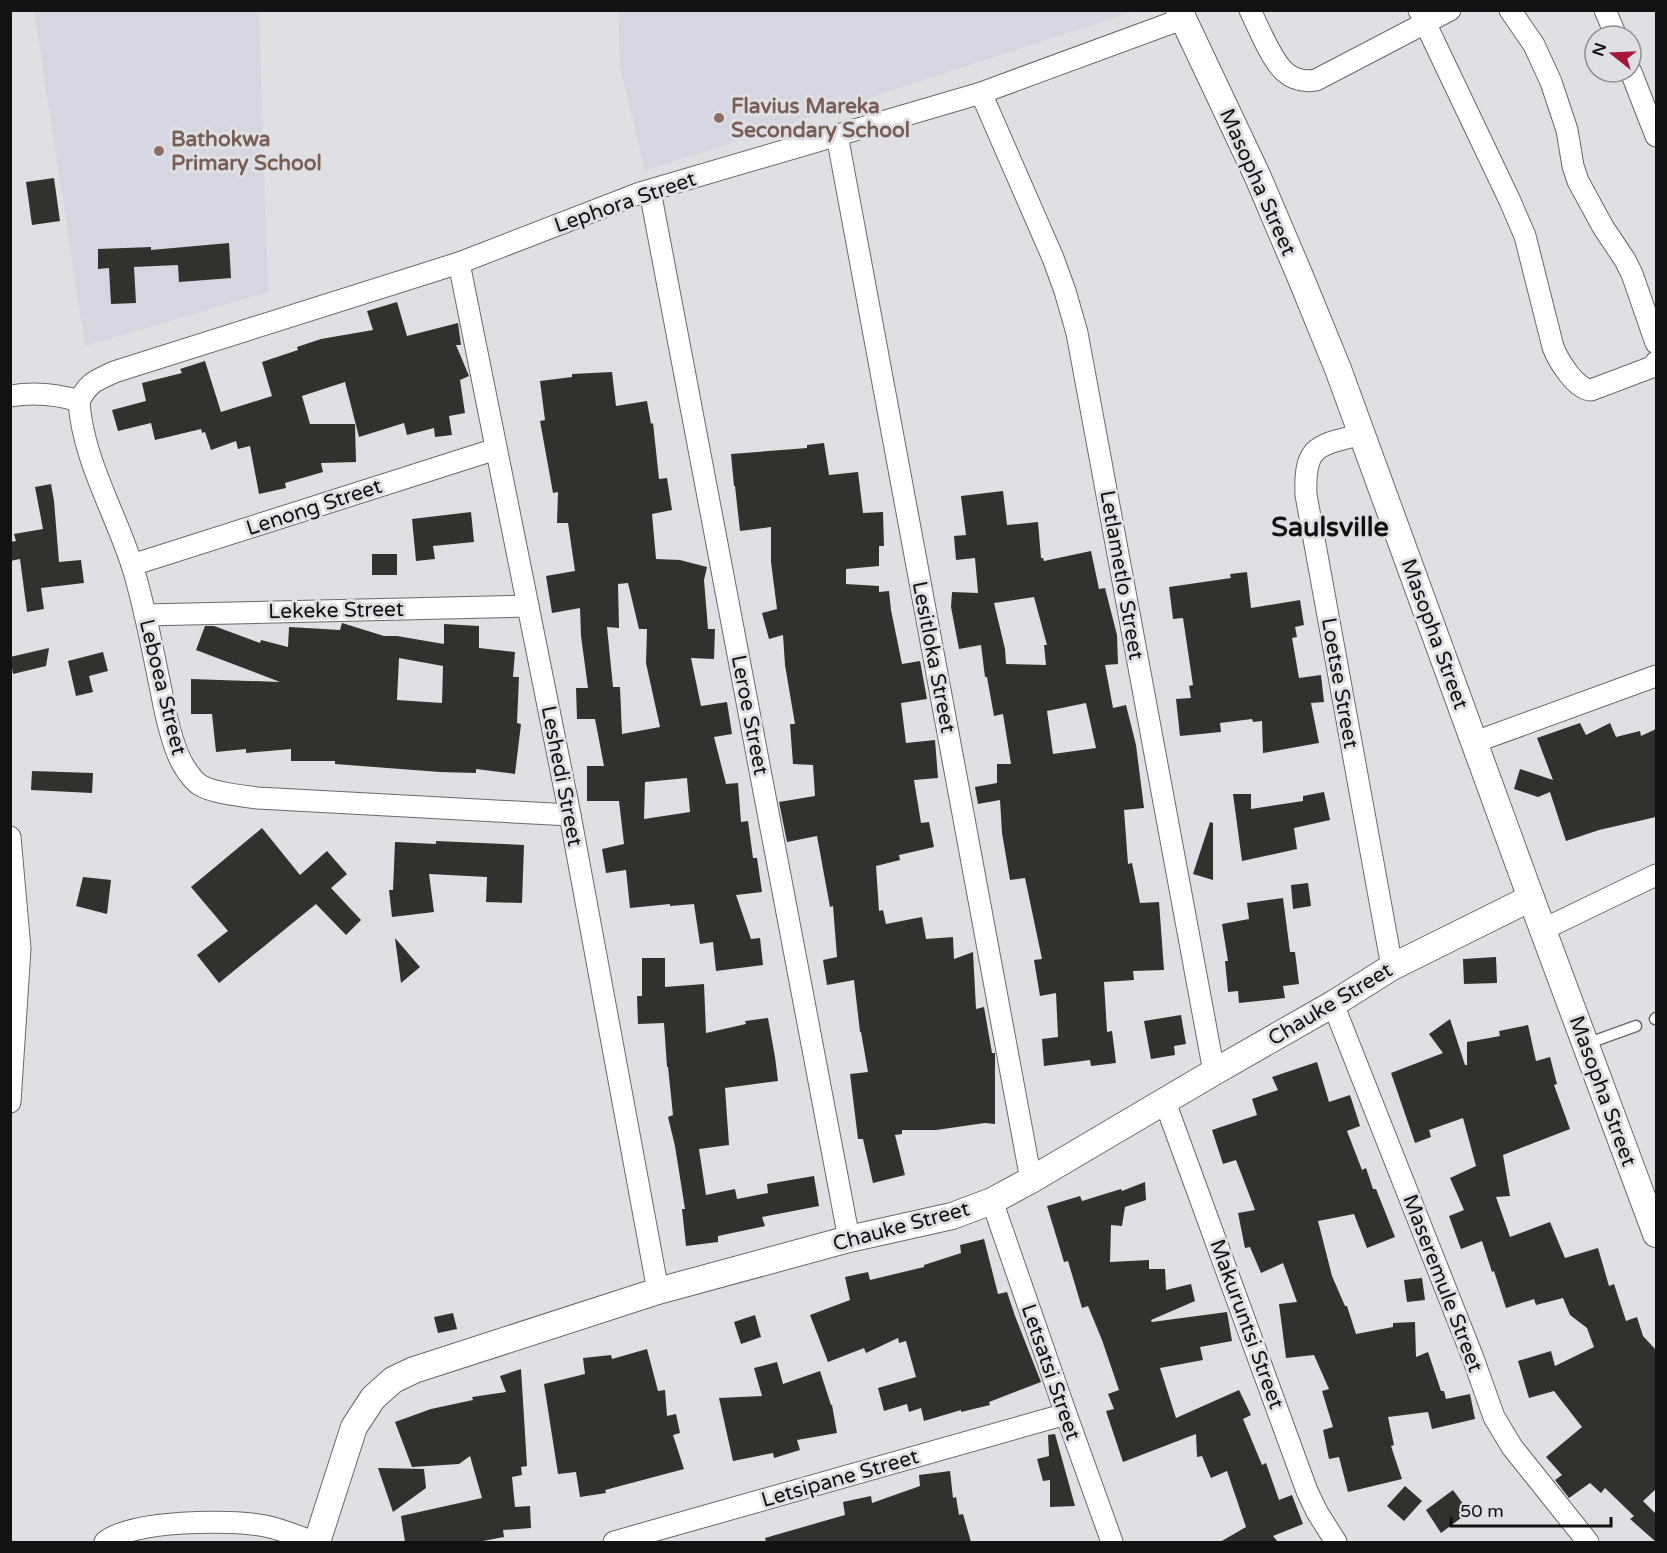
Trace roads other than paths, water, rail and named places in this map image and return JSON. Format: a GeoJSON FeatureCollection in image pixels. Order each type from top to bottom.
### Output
{"type":"FeatureCollection","features":[{"type":"Feature","properties":{"kind":"street"},"geometry":{"type":"LineString","coordinates":[[1250,10],[1276,62],[1284,72],[1305,82],[1316,80],[1422,17],[1450,10]]}},
{"type":"Feature","properties":{"kind":"street"},"geometry":{"type":"LineString","coordinates":[[1510,10],[1534,45],[1543,63],[1567,130],[1578,181],[1632,274],[1656,343]]}},
{"type":"Feature","properties":{"kind":"street"},"geometry":{"type":"LineString","coordinates":[[1605,10],[1611,24]]}},
{"type":"Feature","properties":{"kind":"street","name":"Lephora Street"},"geometry":{"type":"LineString","coordinates":[[79,401],[91,383],[114,372],[459,263],[630,197],[981,93],[1180,15]]}},
{"type":"Feature","properties":{"kind":"street","name":"Masopha Street"},"geometry":{"type":"LineString","coordinates":[[1180,15],[1257,174],[1362,434],[1656,1234]]}},
{"type":"Feature","properties":{"kind":"street"},"geometry":{"type":"LineString","coordinates":[[1422,17],[1525,236],[1553,347],[1558,358],[1579,386],[1585,390],[1591,390],[1652,367],[1656,362]]}},
{"type":"Feature","properties":{"kind":"street"},"geometry":{"type":"LineString","coordinates":[[1636,84],[1656,136]]}},
{"type":"Feature","properties":{"kind":"street","name":"Letlametlo Street"},"geometry":{"type":"LineString","coordinates":[[981,93],[1053,258],[1077,333],[1214,1072]]}},
{"type":"Feature","properties":{"kind":"street","name":"Lesitloka Street"},"geometry":{"type":"LineString","coordinates":[[837,135],[1031,1180]]}},
{"type":"Feature","properties":{"kind":"street","name":"Leroe Street"},"geometry":{"type":"LineString","coordinates":[[650,191],[849,1239]]}},
{"type":"Feature","properties":{"kind":"street","name":"Leshedi Street"},"geometry":{"type":"LineString","coordinates":[[459,263],[570,815],[658,1291]]}},
{"type":"Feature","properties":{"kind":"street"},"geometry":{"type":"LineString","coordinates":[[10,396],[48,394],[66,396],[79,401]]}},
{"type":"Feature","properties":{"kind":"street","name":"Leboea Street"},"geometry":{"type":"LineString","coordinates":[[79,401],[80,418],[95,470],[132,565],[165,711],[174,740],[184,767],[200,785],[222,793],[258,798],[570,815]]}},
{"type":"Feature","properties":{"kind":"street","name":"Loetse Street"},"geometry":{"type":"LineString","coordinates":[[1362,434],[1324,445],[1315,450],[1309,459],[1305,473],[1306,495],[1392,967]]}},
{"type":"Feature","properties":{"kind":"street","name":"Lenong Street"},"geometry":{"type":"LineString","coordinates":[[132,565],[496,449]]}},
{"type":"Feature","properties":{"kind":"street","name":"Lekeke Street"},"geometry":{"type":"LineString","coordinates":[[145,615],[528,606]]}},
{"type":"Feature","properties":{"kind":"street"},"geometry":{"type":"LineString","coordinates":[[1474,742],[1656,676]]}},
{"type":"Feature","properties":{"kind":"street"},"geometry":{"type":"LineString","coordinates":[[10,837],[20,949],[10,1102]]}},
{"type":"Feature","properties":{"kind":"street"},"geometry":{"type":"LineString","coordinates":[[1544,929],[1656,875]]}},
{"type":"Feature","properties":{"kind":"street","name":"Chauke Street"},"geometry":{"type":"LineString","coordinates":[[315,1542],[354,1427],[373,1398],[393,1380],[414,1370],[658,1291],[849,1239],[952,1216],[992,1201],[1333,1004],[1392,967],[1531,898]]}},
{"type":"Feature","properties":{"kind":"street","name":"Maseremule Street"},"geometry":{"type":"LineString","coordinates":[[1333,1004],[1473,1358],[1494,1417],[1512,1447],[1588,1542]]}},
{"type":"Feature","properties":{"kind":"street","name":"Makuruntsi Street"},"geometry":{"type":"LineString","coordinates":[[1165,1102],[1307,1491],[1336,1542]]}},
{"type":"Feature","properties":{"kind":"street","name":"Letsatsi Street"},"geometry":{"type":"LineString","coordinates":[[992,1201],[1065,1414],[1112,1542]]}},
{"type":"Feature","properties":{"kind":"street","name":"Letsipane Street"},"geometry":{"type":"LineString","coordinates":[[614,1542],[1065,1414]]}},
{"type":"Feature","properties":{"kind":"street"},"geometry":{"type":"LineString","coordinates":[[105,1542],[133,1530],[198,1523],[243,1523],[265,1526],[315,1542]]}},
{"type":"Feature","properties":{"kind":"lane"},"geometry":{"type":"LineString","coordinates":[[1586,1044],[1636,1026]]}},
{"type":"Feature","properties":{"kind":"place","name":"Flavius Mareka Secondary School"},"geometry":{"type":"Point","coordinates":[719,118]}},
{"type":"Feature","properties":{"kind":"place","name":"Bathokwa Primary School"},"geometry":{"type":"Point","coordinates":[159,151]}},
{"type":"Feature","properties":{"kind":"district","name":"Saulsville"},"geometry":{"type":"Point","coordinates":[1330,527]}}]}
